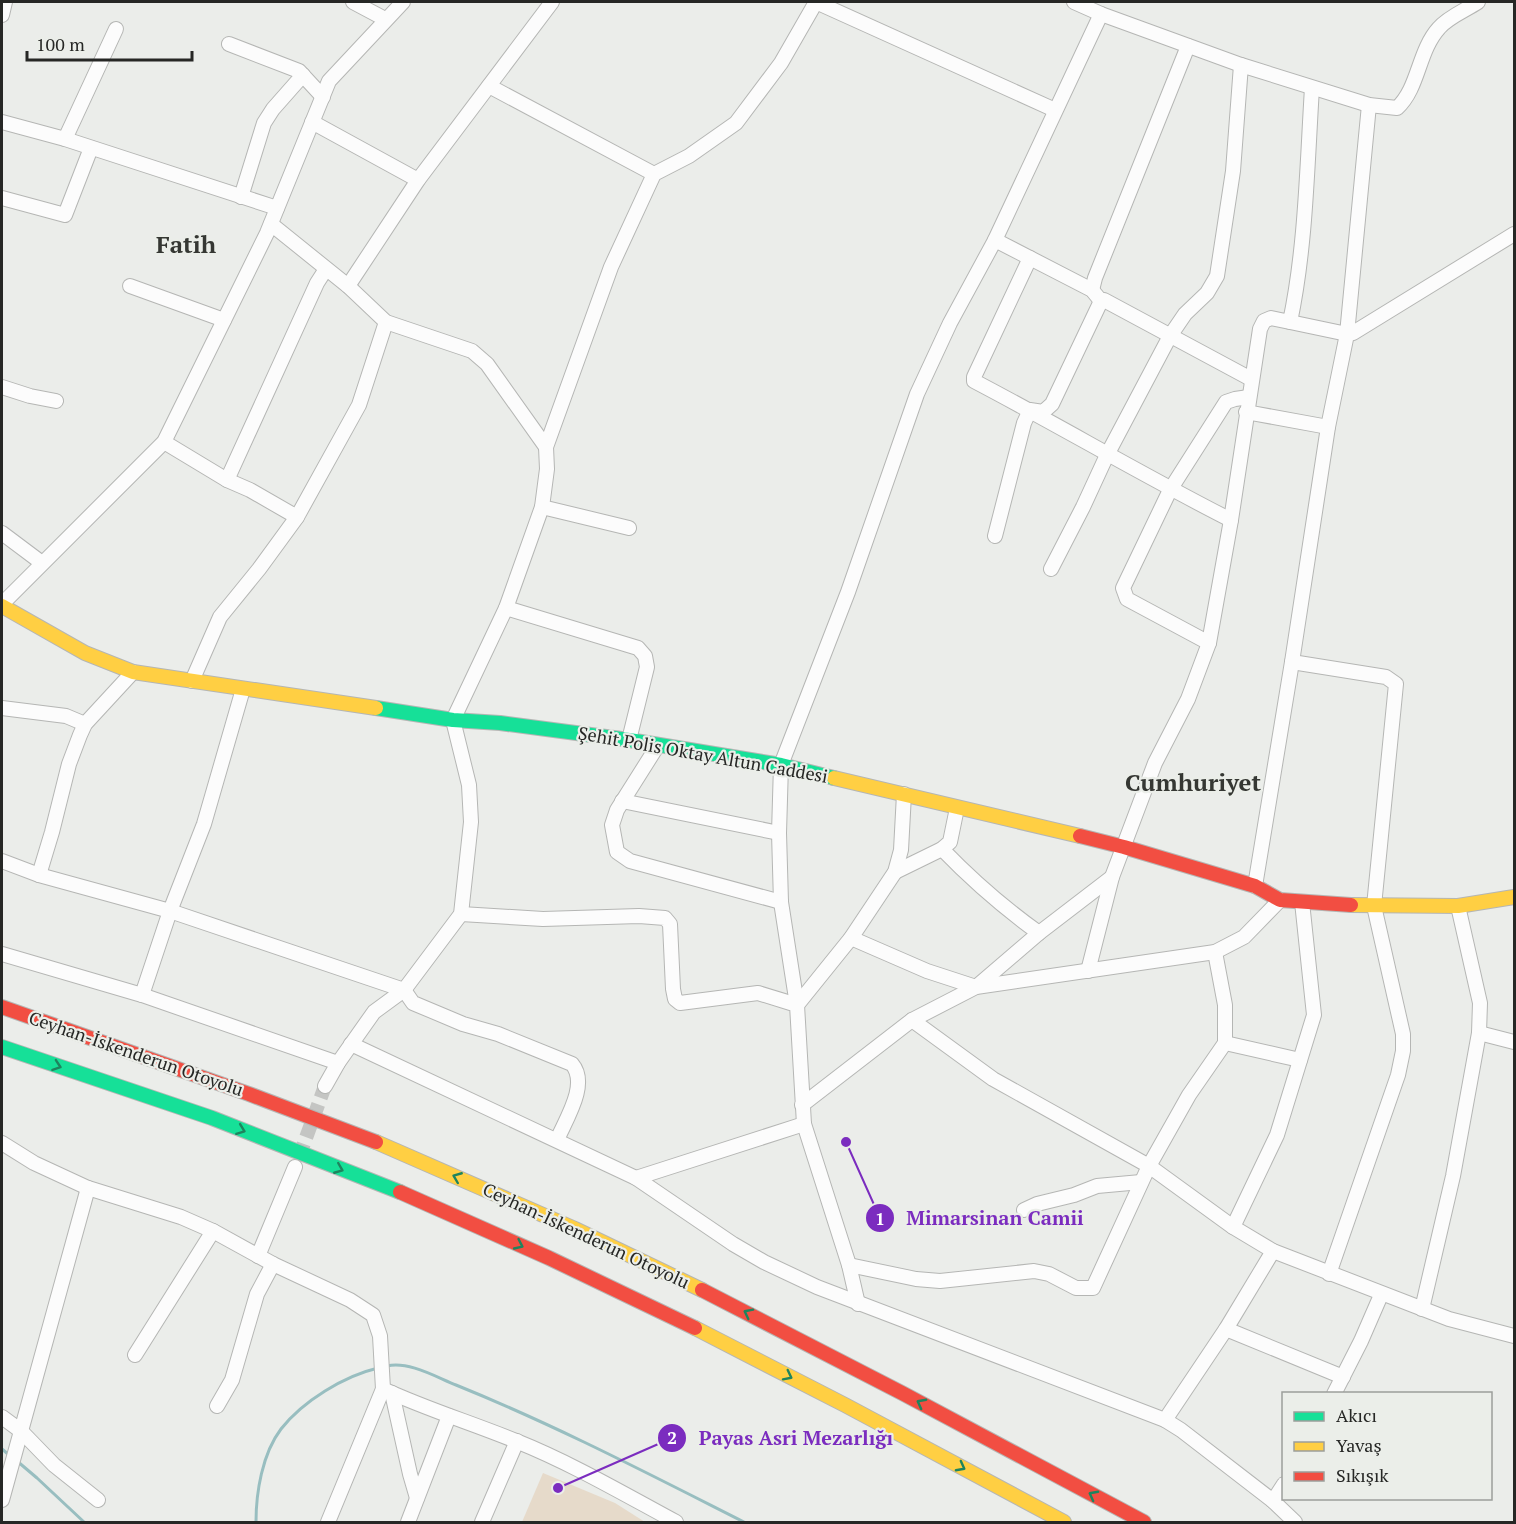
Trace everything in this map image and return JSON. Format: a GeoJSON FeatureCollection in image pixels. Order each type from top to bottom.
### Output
{"type":"FeatureCollection","features":[{"type":"Feature","properties":{"kind":"main road","name":"Şehit Polis Oktay Altun Caddesi"},"geometry":{"type":"LineString","coordinates":[[2,605],[85,653],[133,672],[453,720],[500,723],[629,740],[781,765],[1124,847],[1255,886],[1280,900],[1374,906],[1458,906],[1515,897]]}},
{"type":"Feature","properties":{"kind":"main road","name":"Ceyhan-İskenderun Otoyolu"},"geometry":{"type":"LineString","coordinates":[[2,1007],[184,1069],[288,1108],[490,1190],[695,1286],[862,1371],[1144,1522]]}},
{"type":"Feature","properties":{"kind":"main road","name":"Ceyhan-İskenderun Otoyolu"},"geometry":{"type":"LineString","coordinates":[[2,1047],[197,1113],[474,1224],[628,1294],[1064,1522]]}},
{"type":"Feature","properties":{"kind":"street"},"geometry":{"type":"LineString","coordinates":[[2,15],[5,2]]}},
{"type":"Feature","properties":{"kind":"street"},"geometry":{"type":"LineString","coordinates":[[353,2],[385,19]]}},
{"type":"Feature","properties":{"kind":"street"},"geometry":{"type":"LineString","coordinates":[[2,605],[164,442],[271,224],[329,81],[403,2]]}},
{"type":"Feature","properties":{"kind":"street"},"geometry":{"type":"LineString","coordinates":[[348,286],[418,180],[552,2]]}},
{"type":"Feature","properties":{"kind":"street"},"geometry":{"type":"LineString","coordinates":[[325,1086],[338,1063],[374,1012],[404,990],[461,914],[471,822],[470,784],[453,720],[506,608],[542,507],[547,469],[546,447],[611,267],[654,174],[689,156],[736,123],[781,63],[816,2],[1055,110]]}},
{"type":"Feature","properties":{"kind":"street"},"geometry":{"type":"LineString","coordinates":[[1074,2],[1241,65],[1369,105],[1397,108],[1404,102],[1426,49],[1439,28],[1478,2]]}},
{"type":"Feature","properties":{"kind":"street"},"geometry":{"type":"LineString","coordinates":[[858,1304],[849,1265],[804,1124],[801,1105],[797,1005],[781,902],[779,833],[781,765],[848,592],[917,394],[950,323],[995,240],[1101,14]]}},
{"type":"Feature","properties":{"kind":"street"},"geometry":{"type":"LineString","coordinates":[[65,139],[116,29]]}},
{"type":"Feature","properties":{"kind":"street"},"geometry":{"type":"LineString","coordinates":[[230,44],[299,71],[323,97]]}},
{"type":"Feature","properties":{"kind":"street"},"geometry":{"type":"LineString","coordinates":[[1092,290],[1188,46]]}},
{"type":"Feature","properties":{"kind":"street"},"geometry":{"type":"LineString","coordinates":[[1050,568],[1170,336],[1185,314],[1207,293],[1217,276],[1233,171],[1241,65]]}},
{"type":"Feature","properties":{"kind":"street"},"geometry":{"type":"LineString","coordinates":[[241,197],[264,123],[273,109],[303,75]]}},
{"type":"Feature","properties":{"kind":"street"},"geometry":{"type":"LineString","coordinates":[[489,86],[654,174]]}},
{"type":"Feature","properties":{"kind":"street"},"geometry":{"type":"LineString","coordinates":[[1290,322],[1299,268],[1312,88]]}},
{"type":"Feature","properties":{"kind":"street"},"geometry":{"type":"LineString","coordinates":[[1255,886],[1328,427],[1347,334],[1369,105]]}},
{"type":"Feature","properties":{"kind":"street"},"geometry":{"type":"LineString","coordinates":[[2,122],[65,139],[277,208]]}},
{"type":"Feature","properties":{"kind":"street"},"geometry":{"type":"LineString","coordinates":[[312,122],[418,180]]}},
{"type":"Feature","properties":{"kind":"street"},"geometry":{"type":"LineString","coordinates":[[2,198],[65,215],[91,148]]}},
{"type":"Feature","properties":{"kind":"street"},"geometry":{"type":"LineString","coordinates":[[271,224],[348,286],[386,322],[472,351],[487,364],[546,447]]}},
{"type":"Feature","properties":{"kind":"street"},"geometry":{"type":"LineString","coordinates":[[1088,971],[1112,877],[1155,763],[1188,699],[1209,643],[1231,520],[1251,379],[1260,329],[1264,321],[1270,318],[1347,334],[1353,333],[1515,234]]}},
{"type":"Feature","properties":{"kind":"street"},"geometry":{"type":"LineString","coordinates":[[995,240],[1092,290],[1101,302]]}},
{"type":"Feature","properties":{"kind":"street"},"geometry":{"type":"LineString","coordinates":[[1030,258],[974,381],[1030,410],[1170,490],[1231,520]]}},
{"type":"Feature","properties":{"kind":"street"},"geometry":{"type":"LineString","coordinates":[[227,480],[317,283],[326,268]]}},
{"type":"Feature","properties":{"kind":"street"},"geometry":{"type":"LineString","coordinates":[[130,286],[224,320]]}},
{"type":"Feature","properties":{"kind":"street"},"geometry":{"type":"LineString","coordinates":[[1101,302],[1104,300],[1251,379]]}},
{"type":"Feature","properties":{"kind":"street"},"geometry":{"type":"LineString","coordinates":[[1030,410],[1043,412],[1052,404],[1101,302]]}},
{"type":"Feature","properties":{"kind":"street"},"geometry":{"type":"LineString","coordinates":[[192,681],[219,616],[259,569],[297,517],[359,405],[386,322]]}},
{"type":"Feature","properties":{"kind":"street"},"geometry":{"type":"LineString","coordinates":[[2,387],[30,396],[56,400]]}},
{"type":"Feature","properties":{"kind":"street"},"geometry":{"type":"LineString","coordinates":[[1209,643],[1127,599],[1123,592],[1125,582],[1170,490],[1226,402],[1249,397]]}},
{"type":"Feature","properties":{"kind":"street"},"geometry":{"type":"LineString","coordinates":[[995,536],[1024,423],[1030,410]]}},
{"type":"Feature","properties":{"kind":"street"},"geometry":{"type":"LineString","coordinates":[[1246,412],[1328,427]]}},
{"type":"Feature","properties":{"kind":"street"},"geometry":{"type":"LineString","coordinates":[[164,442],[227,480],[250,490],[297,517]]}},
{"type":"Feature","properties":{"kind":"street"},"geometry":{"type":"LineString","coordinates":[[542,507],[629,528]]}},
{"type":"Feature","properties":{"kind":"street"},"geometry":{"type":"LineString","coordinates":[[2,533],[42,563]]}},
{"type":"Feature","properties":{"kind":"street"},"geometry":{"type":"LineString","coordinates":[[506,608],[638,648],[645,656],[647,667],[629,740]]}},
{"type":"Feature","properties":{"kind":"street"},"geometry":{"type":"LineString","coordinates":[[1292,662],[1386,677],[1396,684],[1374,906],[1403,1034],[1403,1051],[1398,1076],[1329,1274]]}},
{"type":"Feature","properties":{"kind":"street"},"geometry":{"type":"LineString","coordinates":[[39,875],[69,764],[85,723],[133,672]]}},
{"type":"Feature","properties":{"kind":"street"},"geometry":{"type":"LineString","coordinates":[[142,995],[170,911],[204,824],[243,689]]}},
{"type":"Feature","properties":{"kind":"street"},"geometry":{"type":"LineString","coordinates":[[2,708],[66,716],[85,723]]}},
{"type":"Feature","properties":{"kind":"street"},"geometry":{"type":"LineString","coordinates":[[658,745],[617,810],[612,825],[617,852],[630,861],[781,902]]}},
{"type":"Feature","properties":{"kind":"street"},"geometry":{"type":"LineString","coordinates":[[797,1005],[851,938],[896,872],[901,850],[904,794]]}},
{"type":"Feature","properties":{"kind":"street"},"geometry":{"type":"LineString","coordinates":[[622,801],[779,833]]}},
{"type":"Feature","properties":{"kind":"street"},"geometry":{"type":"LineString","coordinates":[[896,872],[942,849],[950,842],[957,808]]}},
{"type":"Feature","properties":{"kind":"street"},"geometry":{"type":"LineString","coordinates":[[942,849],[1008,911],[1039,933]]}},
{"type":"Feature","properties":{"kind":"street"},"geometry":{"type":"LineString","coordinates":[[2,861],[39,875],[170,911],[404,990],[413,1004],[463,1024],[498,1034],[572,1064],[579,1078],[579,1088],[557,1140]]}},
{"type":"Feature","properties":{"kind":"street"},"geometry":{"type":"LineString","coordinates":[[801,1105],[912,1020],[976,987],[1039,933],[1112,877]]}},
{"type":"Feature","properties":{"kind":"street"},"geometry":{"type":"LineString","coordinates":[[851,938],[927,971],[976,987],[1215,952],[1244,937],[1280,900]]}},
{"type":"Feature","properties":{"kind":"street"},"geometry":{"type":"LineString","coordinates":[[1233,1227],[1277,1135],[1314,1015],[1302,902]]}},
{"type":"Feature","properties":{"kind":"street"},"geometry":{"type":"LineString","coordinates":[[1422,1309],[1453,1176],[1479,1033],[1480,1003],[1458,906]]}},
{"type":"Feature","properties":{"kind":"street"},"geometry":{"type":"LineString","coordinates":[[461,914],[543,919],[629,916],[665,918],[670,924],[675,999],[680,1002],[758,993],[797,1005]]}},
{"type":"Feature","properties":{"kind":"street"},"geometry":{"type":"LineString","coordinates":[[849,1265],[916,1279],[940,1281],[1034,1271],[1049,1274],[1076,1288],[1093,1288],[1149,1166],[1190,1095],[1225,1043],[1225,1005],[1215,952]]}},
{"type":"Feature","properties":{"kind":"street"},"geometry":{"type":"LineString","coordinates":[[2,954],[142,995],[338,1063]]}},
{"type":"Feature","properties":{"kind":"street"},"geometry":{"type":"LineString","coordinates":[[912,1020],[993,1079],[1149,1166],[1233,1227],[1273,1251],[1449,1320],[1515,1336]]}},
{"type":"Feature","properties":{"kind":"street"},"geometry":{"type":"LineString","coordinates":[[1479,1033],[1515,1042]]}},
{"type":"Feature","properties":{"kind":"street"},"geometry":{"type":"LineString","coordinates":[[1225,1043],[1300,1060]]}},
{"type":"Feature","properties":{"kind":"street"},"geometry":{"type":"LineString","coordinates":[[351,1044],[636,1178],[733,1244],[764,1262],[858,1304],[1165,1420],[1273,1501],[1295,1522]]}},
{"type":"Feature","properties":{"kind":"street"},"geometry":{"type":"LineString","coordinates":[[636,1178],[804,1124]]}},
{"type":"Feature","properties":{"kind":"street"},"geometry":{"type":"LineString","coordinates":[[3,1150],[88,1188],[181,1217],[213,1231],[273,1264],[350,1300],[372,1315],[380,1336],[386,1386],[417,1498]]}},
{"type":"Feature","properties":{"kind":"street"},"geometry":{"type":"LineString","coordinates":[[258,1256],[295,1167]]}},
{"type":"Feature","properties":{"kind":"street"},"geometry":{"type":"LineString","coordinates":[[1024,1210],[1096,1186],[1141,1182]]}},
{"type":"Feature","properties":{"kind":"street"},"geometry":{"type":"LineString","coordinates":[[2,1500],[88,1188]]}},
{"type":"Feature","properties":{"kind":"street"},"geometry":{"type":"LineString","coordinates":[[135,1355],[213,1231]]}},
{"type":"Feature","properties":{"kind":"street"},"geometry":{"type":"LineString","coordinates":[[1165,1420],[1226,1329],[1273,1251]]}},
{"type":"Feature","properties":{"kind":"street"},"geometry":{"type":"LineString","coordinates":[[217,1406],[232,1380],[257,1294],[273,1264]]}},
{"type":"Feature","properties":{"kind":"street"},"geometry":{"type":"LineString","coordinates":[[1335,1392],[1381,1295]]}},
{"type":"Feature","properties":{"kind":"street"},"geometry":{"type":"LineString","coordinates":[[1226,1329],[1343,1377]]}},
{"type":"Feature","properties":{"kind":"street"},"geometry":{"type":"LineString","coordinates":[[386,1386],[448,1416],[517,1441],[597,1479],[676,1522]]}},
{"type":"Feature","properties":{"kind":"street"},"geometry":{"type":"LineString","coordinates":[[328,1522],[386,1386]]}},
{"type":"Feature","properties":{"kind":"street"},"geometry":{"type":"LineString","coordinates":[[408,1522],[448,1416]]}},
{"type":"Feature","properties":{"kind":"street"},"geometry":{"type":"LineString","coordinates":[[2,1417],[21,1431],[54,1465],[98,1500]]}},
{"type":"Feature","properties":{"kind":"street"},"geometry":{"type":"LineString","coordinates":[[482,1522],[517,1441]]}},
{"type":"Feature","properties":{"kind":"street"},"geometry":{"type":"LineString","coordinates":[[1273,1501],[1282,1487]]}},
{"type":"Feature","properties":{"kind":"shaded area"},"geometry":{"type":"Polygon","coordinates":[[[543,1473],[615,1503],[645,1522],[522,1522],[543,1473]]]}},
{"type":"Feature","properties":{"kind":"waterway"},"geometry":{"type":"LineString","coordinates":[[387,1366],[413,1368],[493,1400],[744,1522]]}},
{"type":"Feature","properties":{"kind":"waterway"},"geometry":{"type":"LineString","coordinates":[[256,1522],[261,1474],[269,1450],[281,1429],[301,1409],[325,1391],[338,1383],[378,1368]]}},
{"type":"Feature","properties":{"kind":"waterway"},"geometry":{"type":"LineString","coordinates":[[2,1449],[9,1455]]}},
{"type":"Feature","properties":{"kind":"waterway"},"geometry":{"type":"LineString","coordinates":[[17,1461],[84,1522]]}},
{"type":"Feature","properties":{"kind":"tunnel"},"geometry":{"type":"LineString","coordinates":[[299,1157],[325,1086]]}},
{"type":"Feature","properties":{"kind":"traffic: fast"},"geometry":{"type":"LineString","coordinates":[[376,708],[453,720],[500,723],[629,740],[781,765],[834,778]]}},
{"type":"Feature","properties":{"kind":"traffic: fast"},"geometry":{"type":"LineString","coordinates":[[2,1047],[212,1118],[400,1192]]}},
{"type":"Feature","properties":{"kind":"traffic: slow"},"geometry":{"type":"LineString","coordinates":[[2,606],[85,653],[133,672],[376,708]]}},
{"type":"Feature","properties":{"kind":"traffic: slow"},"geometry":{"type":"LineString","coordinates":[[834,778],[1080,836]]}},
{"type":"Feature","properties":{"kind":"traffic: slow"},"geometry":{"type":"LineString","coordinates":[[1351,905],[1458,906],[1514,897]]}},
{"type":"Feature","properties":{"kind":"traffic: slow"},"geometry":{"type":"LineString","coordinates":[[376,1142],[575,1229],[702,1290]]}},
{"type":"Feature","properties":{"kind":"traffic: slow"},"geometry":{"type":"LineString","coordinates":[[695,1328],[1064,1522]]}},
{"type":"Feature","properties":{"kind":"traffic: jam"},"geometry":{"type":"LineString","coordinates":[[1080,836],[1255,886],[1280,900],[1351,905]]}},
{"type":"Feature","properties":{"kind":"traffic: jam"},"geometry":{"type":"LineString","coordinates":[[2,1007],[249,1094],[376,1142]]}},
{"type":"Feature","properties":{"kind":"traffic: jam"},"geometry":{"type":"LineString","coordinates":[[400,1192],[549,1258],[695,1328]]}},
{"type":"Feature","properties":{"kind":"traffic: jam"},"geometry":{"type":"LineString","coordinates":[[702,1290],[1144,1522]]}},
{"type":"Feature","properties":{"kind":"place","name":"Mimarsinan Camii"},"geometry":{"type":"Point","coordinates":[846,1142]}},
{"type":"Feature","properties":{"kind":"place","name":"Payas Asri Mezarlığı"},"geometry":{"type":"Point","coordinates":[558,1488]}},
{"type":"Feature","properties":{"kind":"district","name":"Fatih"},"geometry":{"type":"Point","coordinates":[186,245]}},
{"type":"Feature","properties":{"kind":"district","name":"Cumhuriyet"},"geometry":{"type":"Point","coordinates":[1193,783]}}]}
